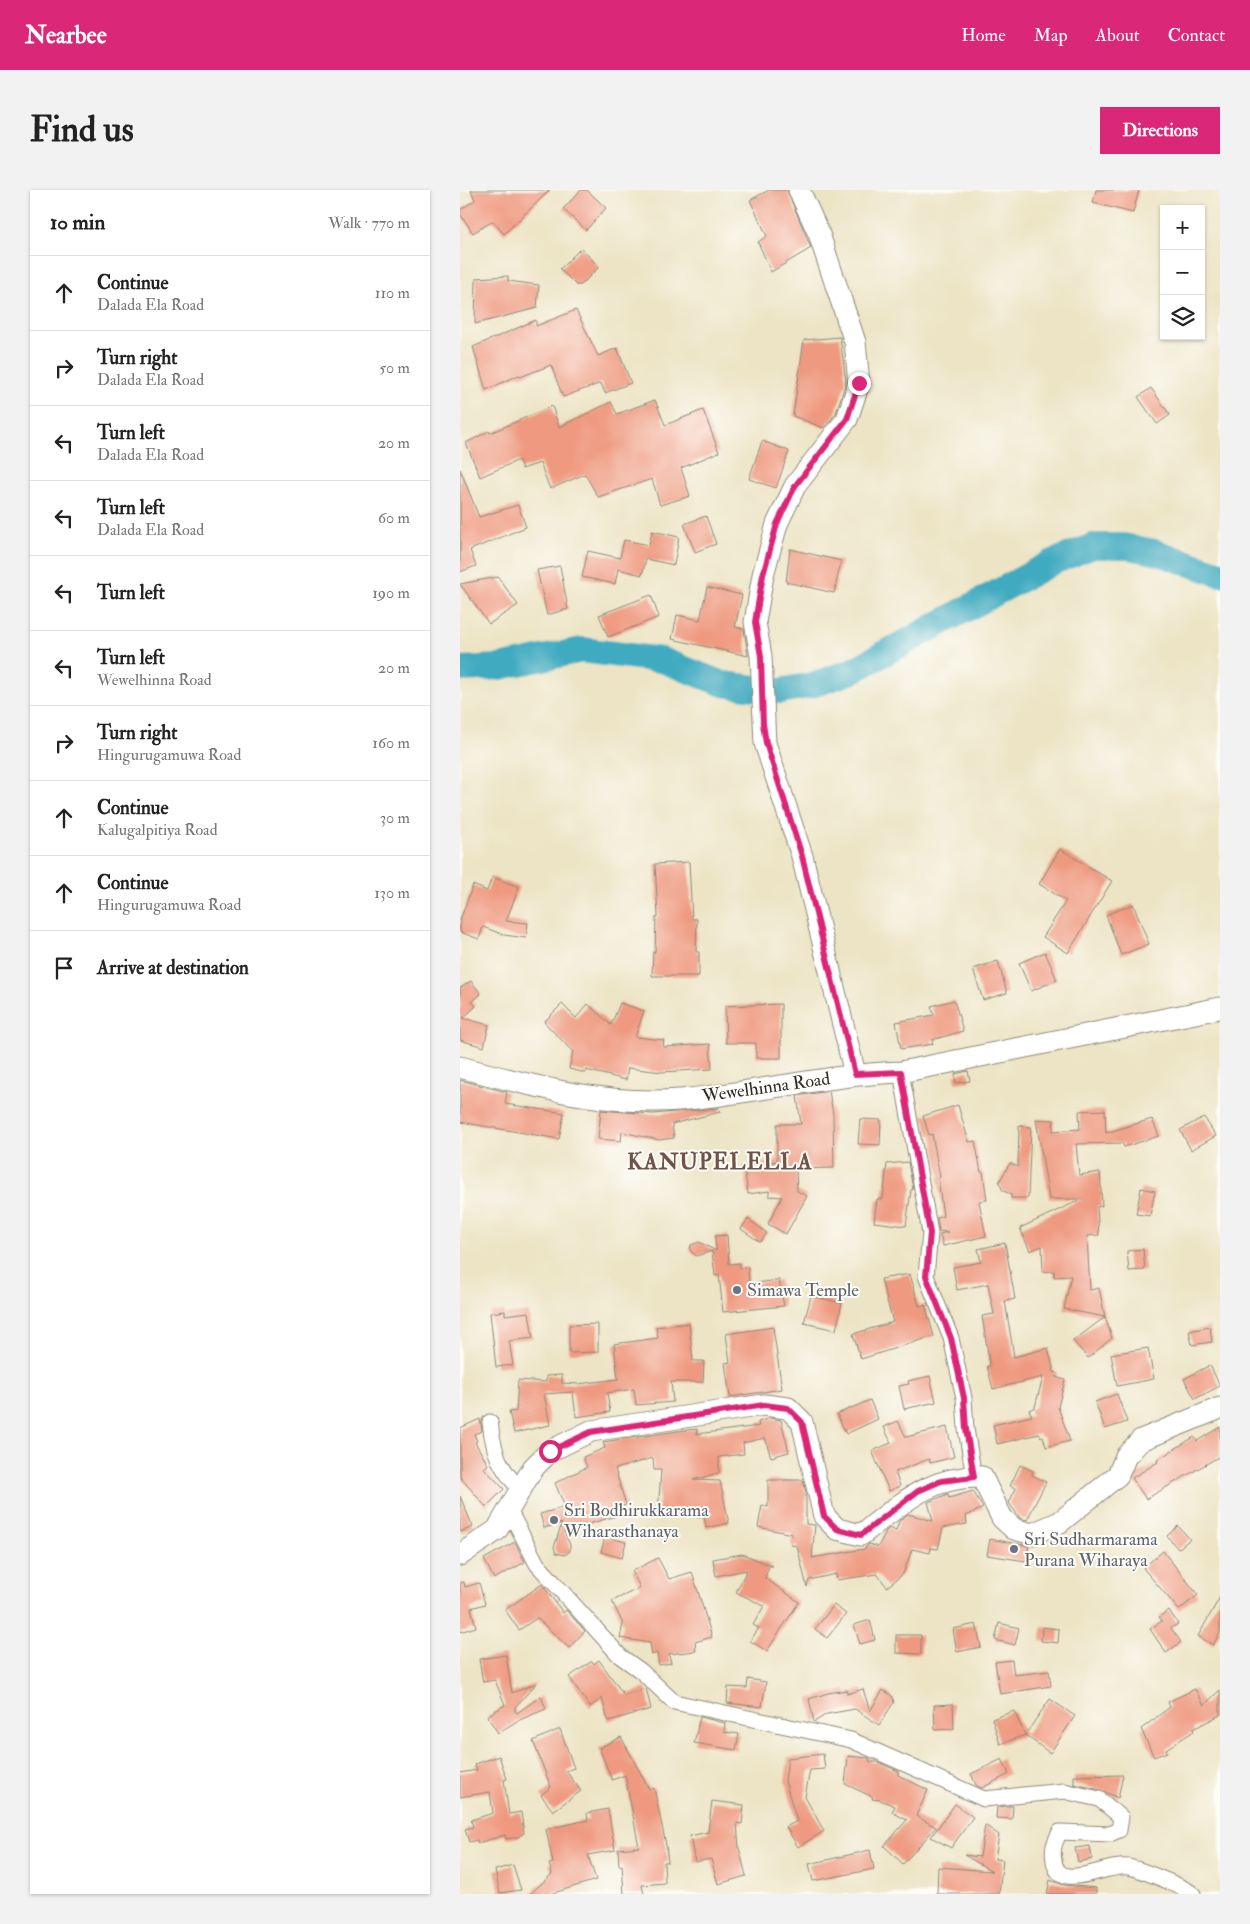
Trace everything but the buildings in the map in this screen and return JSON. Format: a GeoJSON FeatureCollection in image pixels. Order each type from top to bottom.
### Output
{"type":"FeatureCollection","features":[{"type":"Feature","properties":{"kind":"street"},"geometry":{"type":"LineString","coordinates":[[798,190],[819,234],[855,342],[859,383],[847,419],[795,486],[777,524],[763,575],[755,622],[761,656],[763,724],[766,743],[802,856],[855,1074]]}},
{"type":"Feature","properties":{"kind":"street","name":"Wewelhinna Road"},"geometry":{"type":"LineString","coordinates":[[460,1067],[525,1085],[614,1100],[679,1100],[855,1074],[901,1072],[1220,1008]]}},
{"type":"Feature","properties":{"kind":"street"},"geometry":{"type":"LineString","coordinates":[[901,1072],[930,1233],[926,1276],[951,1338],[964,1398],[966,1429],[974,1477]]}},
{"type":"Feature","properties":{"kind":"street"},"geometry":{"type":"LineString","coordinates":[[460,1555],[497,1530],[510,1512],[533,1468],[550,1451],[591,1432],[764,1405],[788,1408],[802,1422],[824,1516],[837,1529],[861,1535],[918,1491],[941,1481],[982,1477],[1002,1518],[1014,1529],[1032,1534],[1060,1522],[1118,1475],[1126,1456],[1141,1440],[1220,1408]]}},
{"type":"Feature","properties":{"kind":"street"},"geometry":{"type":"LineString","coordinates":[[490,1422],[493,1450],[505,1472],[521,1491]]}},
{"type":"Feature","properties":{"kind":"street"},"geometry":{"type":"LineString","coordinates":[[510,1512],[537,1564],[620,1656],[640,1671],[674,1702],[851,1740],[984,1799],[1064,1791],[1099,1799],[1121,1818],[1119,1830],[1110,1834],[1060,1832],[1052,1848],[1055,1866],[1063,1875],[1074,1878],[1112,1866],[1129,1867],[1193,1894]]}},
{"type":"Feature","properties":{"kind":"waterway"},"geometry":{"type":"LineString","coordinates":[[460,669],[499,667],[582,650],[662,660],[723,684],[780,691],[812,685],[850,672],[1053,562],[1093,546],[1123,546],[1155,552],[1220,574]]}},
{"type":"Feature","properties":{"kind":"place","name":"Simawa Temple"},"geometry":{"type":"Point","coordinates":[737,1290]}},
{"type":"Feature","properties":{"kind":"place","name":"Sri Bodhirukkarama Wiharasthanaya"},"geometry":{"type":"Point","coordinates":[554,1520]}},
{"type":"Feature","properties":{"kind":"place","name":"Sri Sudharmarama Purana Wiharaya"},"geometry":{"type":"Point","coordinates":[1014,1549]}},
{"type":"Feature","properties":{"kind":"district","name":"KANUPELELLA"},"geometry":{"type":"Point","coordinates":[720,1161]}},
{"type":"Feature","properties":{"kind":"route"},"geometry":{"type":"LineString","coordinates":[[550,1451],[591,1432],[764,1405],[788,1408],[802,1422],[824,1516],[837,1529],[861,1535],[918,1491],[941,1481],[974,1477],[966,1429],[964,1398],[951,1338],[926,1276],[930,1233],[901,1072],[855,1074],[802,856],[766,743],[763,724],[761,656],[755,622],[763,575],[777,524],[795,486],[847,419],[859,383]]}}]}
